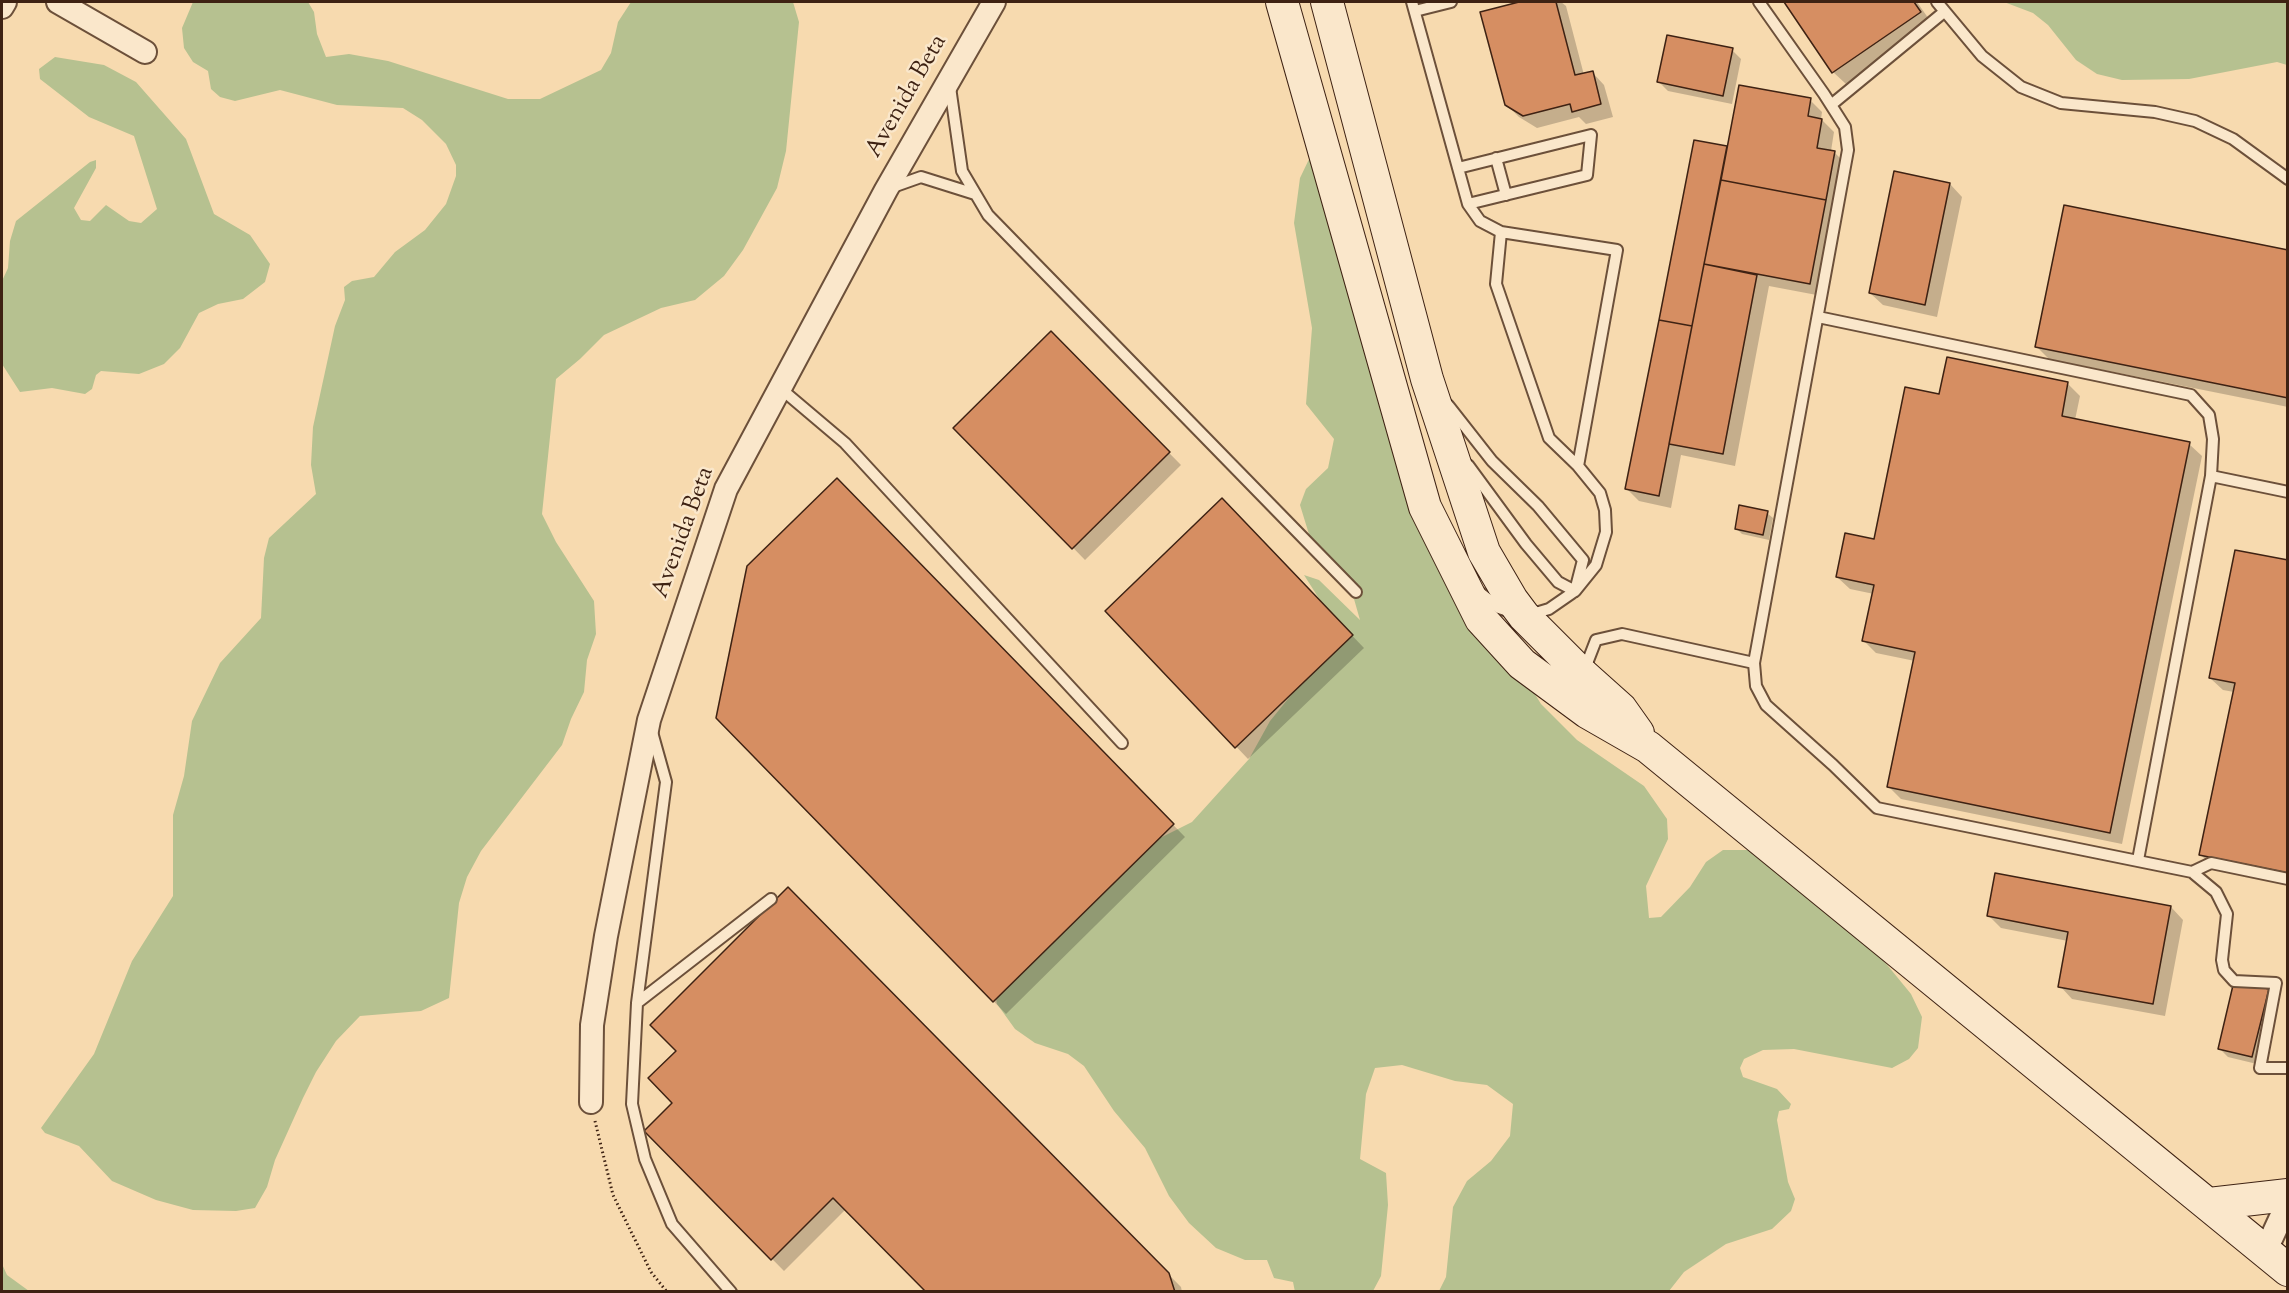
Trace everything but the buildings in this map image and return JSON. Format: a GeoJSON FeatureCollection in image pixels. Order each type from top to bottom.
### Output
{"type":"FeatureCollection","features":[{"type":"Feature","properties":{"kind":"main road"},"geometry":{"type":"LineString","coordinates":[[1282,2],[1425,507],[1481,619],[1522,664],[1587,712],[1648,747],[2276,1261]]}},
{"type":"Feature","properties":{"kind":"main road"},"geometry":{"type":"LineString","coordinates":[[1327,2],[1427,379],[1484,552],[1524,616],[1582,675],[1621,709],[1648,747]]}},
{"type":"Feature","properties":{"kind":"main road"},"geometry":{"type":"LineString","coordinates":[[2209,1204],[2288,1195]]}},
{"type":"Feature","properties":{"kind":"street"},"geometry":{"type":"LineString","coordinates":[[2,7],[5,2]]}},
{"type":"Feature","properties":{"kind":"street"},"geometry":{"type":"LineString","coordinates":[[58,2],[145,52]]}},
{"type":"Feature","properties":{"kind":"street","name":"Avenida Beta"},"geometry":{"type":"LineString","coordinates":[[591,1102],[592,1025],[606,936],[649,720],[726,489],[886,189],[994,2]]}},
{"type":"Feature","properties":{"kind":"street"},"geometry":{"type":"LineString","coordinates":[[2276,1261],[2288,1202]]}},
{"type":"Feature","properties":{"kind":"lane"},"geometry":{"type":"LineString","coordinates":[[1451,2],[1414,6],[1468,204],[1480,221],[1501,232],[1617,250],[1578,466]]}},
{"type":"Feature","properties":{"kind":"lane"},"geometry":{"type":"LineString","coordinates":[[1759,2],[1845,127],[1848,150],[1754,663],[1756,686],[1766,705],[1877,808],[2192,872],[2216,892],[2227,914],[2222,960],[2224,970],[2234,981],[2276,983],[2260,1068],[2288,1068]]}},
{"type":"Feature","properties":{"kind":"lane"},"geometry":{"type":"LineString","coordinates":[[1937,2],[1982,56],[2021,87],[2061,103],[2155,112],[2195,121],[2233,139],[2288,179]]}},
{"type":"Feature","properties":{"kind":"lane"},"geometry":{"type":"LineString","coordinates":[[1831,105],[1944,12]]}},
{"type":"Feature","properties":{"kind":"lane"},"geometry":{"type":"LineString","coordinates":[[949,80],[962,171],[988,215],[1356,592]]}},
{"type":"Feature","properties":{"kind":"lane"},"geometry":{"type":"LineString","coordinates":[[1458,168],[1591,135],[1587,175],[1468,204]]}},
{"type":"Feature","properties":{"kind":"lane"},"geometry":{"type":"LineString","coordinates":[[1496,158],[1506,195]]}},
{"type":"Feature","properties":{"kind":"lane"},"geometry":{"type":"LineString","coordinates":[[886,189],[921,177],[975,194]]}},
{"type":"Feature","properties":{"kind":"lane"},"geometry":{"type":"LineString","coordinates":[[1445,546],[1481,595],[1499,608],[1524,616],[1550,609],[1575,591],[1596,565],[1606,532],[1605,510],[1600,493],[1578,466],[1549,438],[1496,285],[1501,232]]}},
{"type":"Feature","properties":{"kind":"lane"},"geometry":{"type":"LineString","coordinates":[[1818,317],[2191,395],[2210,415],[2213,439],[2211,476],[2138,860]]}},
{"type":"Feature","properties":{"kind":"lane"},"geometry":{"type":"LineString","coordinates":[[1427,379],[1492,461],[1538,506],[1583,560],[1575,591]]}},
{"type":"Feature","properties":{"kind":"lane"},"geometry":{"type":"LineString","coordinates":[[780,388],[845,443],[1122,743]]}},
{"type":"Feature","properties":{"kind":"lane"},"geometry":{"type":"LineString","coordinates":[[1443,431],[1526,544],[1558,582],[1575,591]]}},
{"type":"Feature","properties":{"kind":"lane"},"geometry":{"type":"LineString","coordinates":[[2211,476],[2288,492]]}},
{"type":"Feature","properties":{"kind":"lane"},"geometry":{"type":"LineString","coordinates":[[1582,675],[1596,640],[1622,634],[1754,663]]}},
{"type":"Feature","properties":{"kind":"lane"},"geometry":{"type":"LineString","coordinates":[[649,720],[666,782],[637,1003],[632,1104],[645,1159],[672,1224],[731,1292]]}},
{"type":"Feature","properties":{"kind":"lane"},"geometry":{"type":"LineString","coordinates":[[2192,872],[2211,863],[2288,879]]}},
{"type":"Feature","properties":{"kind":"lane"},"geometry":{"type":"LineString","coordinates":[[637,1003],[771,899]]}},
{"type":"Feature","properties":{"kind":"path"},"geometry":{"type":"LineString","coordinates":[[591,1102],[613,1195],[651,1272],[667,1292]]}},
{"type":"Feature","properties":{"kind":"green space"},"geometry":{"type":"Polygon","coordinates":[[[193,2],[308,2],[314,12],[317,34],[326,57],[349,54],[388,61],[508,99],[540,99],[601,70],[611,53],[618,22],[631,2],[793,2],[799,22],[786,151],[777,188],[743,250],[724,276],[695,300],[661,308],[604,335],[556,379],[542,514],[556,542],[594,601],[596,634],[587,660],[584,692],[562,745],[481,851],[467,877],[459,903],[449,998],[421,1011],[360,1016],[336,1041],[316,1072],[275,1160],[267,1187],[255,1208],[236,1211],[193,1210],[156,1200],[112,1181],[79,1146],[45,1133],[41,1128],[94,1054],[132,961],[173,896],[173,815],[184,776],[192,721],[220,663],[261,618],[264,558],[269,538],[316,494],[311,465],[313,427],[335,326],[345,300],[344,287],[352,281],[374,277],[395,252],[425,230],[446,204],[456,176],[456,165],[446,144],[422,120],[403,108],[337,105],[280,90],[235,101],[220,97],[211,89],[208,71],[193,62],[184,48],[182,28],[193,2]]]}},
{"type":"Feature","properties":{"kind":"green space"},"geometry":{"type":"Polygon","coordinates":[[[2004,2],[2287,2],[2287,65],[2277,62],[2189,79],[2122,80],[2097,74],[2076,60],[2048,25],[2033,13],[2004,2]]]}},
{"type":"Feature","properties":{"kind":"green space"},"geometry":{"type":"Polygon","coordinates":[[[55,57],[104,65],[136,82],[186,139],[214,214],[250,235],[270,264],[265,282],[243,299],[218,304],[199,313],[180,348],[164,364],[139,374],[101,371],[96,375],[92,389],[85,394],[52,388],[20,392],[2,364],[2,281],[8,268],[10,241],[16,221],[90,162],[96,160],[96,168],[74,208],[81,220],[90,221],[106,205],[129,221],[141,223],[157,209],[134,136],[89,117],[40,79],[39,69],[55,57]]]}},
{"type":"Feature","properties":{"kind":"green space"},"geometry":{"type":"Polygon","coordinates":[[[1324,128],[1431,525],[1541,704],[1577,740],[1644,786],[1667,819],[1668,839],[1646,886],[1649,918],[1661,917],[1690,887],[1706,862],[1723,850],[1755,850],[1870,944],[1911,994],[1922,1017],[1918,1048],[1909,1059],[1892,1068],[1794,1049],[1763,1050],[1744,1059],[1740,1068],[1743,1077],[1777,1089],[1791,1104],[1789,1109],[1779,1111],[1777,1120],[1788,1182],[1795,1199],[1791,1211],[1772,1229],[1726,1244],[1684,1272],[1669,1291],[1439,1291],[1446,1277],[1453,1207],[1467,1181],[1491,1161],[1510,1136],[1513,1104],[1487,1085],[1455,1081],[1402,1065],[1375,1068],[1366,1094],[1360,1159],[1386,1173],[1388,1205],[1381,1276],[1373,1291],[1295,1292],[1293,1282],[1274,1278],[1267,1260],[1245,1260],[1216,1248],[1189,1223],[1169,1196],[1145,1148],[1114,1111],[1084,1066],[1068,1054],[1035,1043],[1015,1029],[997,1004],[993,983],[1130,853],[1192,822],[1249,759],[1270,721],[1323,656],[1332,619],[1304,575],[1319,580],[1360,620],[1354,599],[1312,544],[1300,505],[1306,489],[1328,468],[1334,439],[1306,404],[1312,328],[1294,223],[1300,178],[1324,128]]]}},
{"type":"Feature","properties":{"kind":"green space"},"geometry":{"type":"Polygon","coordinates":[[[2,1264],[7,1275],[29,1291],[2,1291],[2,1264]]]}}]}
